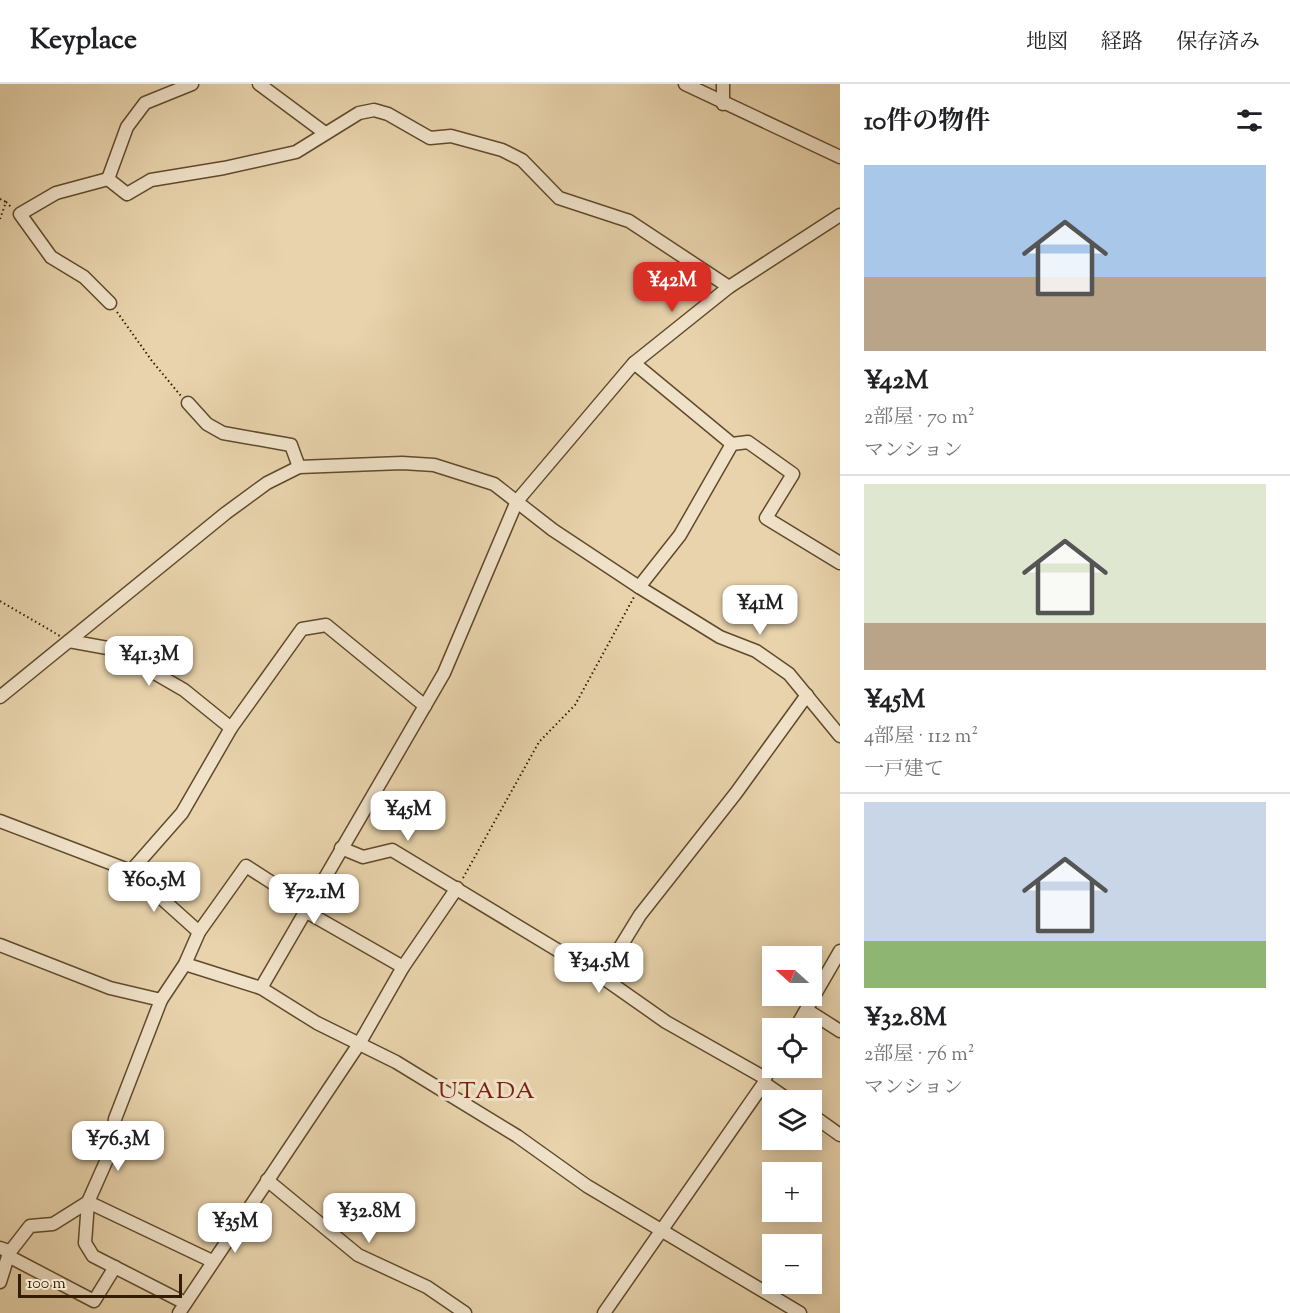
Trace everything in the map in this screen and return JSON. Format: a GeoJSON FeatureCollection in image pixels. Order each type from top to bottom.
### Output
{"type":"FeatureCollection","features":[{"type":"Feature","properties":{"kind":"street"},"geometry":{"type":"LineString","coordinates":[[108,179],[127,127],[145,103],[192,84]]}},
{"type":"Feature","properties":{"kind":"street"},"geometry":{"type":"LineString","coordinates":[[259,84],[325,133]]}},
{"type":"Feature","properties":{"kind":"street"},"geometry":{"type":"LineString","coordinates":[[685,84],[723,104],[840,157]]}},
{"type":"Feature","properties":{"kind":"street"},"geometry":{"type":"LineString","coordinates":[[723,84],[723,104]]}},
{"type":"Feature","properties":{"kind":"street"},"geometry":{"type":"LineString","coordinates":[[108,179],[127,194],[151,180],[296,152],[359,113],[374,110],[388,114],[430,138],[450,136],[502,150],[522,160],[559,198],[629,221],[729,287]]}},
{"type":"Feature","properties":{"kind":"street"},"geometry":{"type":"LineString","coordinates":[[108,179],[56,193],[20,214],[51,257],[84,277],[110,303]]}},
{"type":"Feature","properties":{"kind":"street"},"geometry":{"type":"LineString","coordinates":[[261,988],[444,673],[517,501],[634,363],[729,287],[840,215]]}},
{"type":"Feature","properties":{"kind":"street"},"geometry":{"type":"LineString","coordinates":[[634,363],[732,444],[748,442],[794,474],[766,518],[840,563]]}},
{"type":"Feature","properties":{"kind":"street"},"geometry":{"type":"LineString","coordinates":[[188,403],[207,424],[223,433],[291,445],[299,467]]}},
{"type":"Feature","properties":{"kind":"street"},"geometry":{"type":"LineString","coordinates":[[639,587],[680,535],[732,444]]}},
{"type":"Feature","properties":{"kind":"street"},"geometry":{"type":"LineString","coordinates":[[0,697],[226,513],[267,483],[299,467],[402,463],[434,465],[494,484],[553,530],[639,587],[720,637],[756,651],[789,674],[840,736]]}},
{"type":"Feature","properties":{"kind":"street"},"geometry":{"type":"LineString","coordinates":[[131,871],[182,813],[231,728],[302,629],[326,625],[425,705]]}},
{"type":"Feature","properties":{"kind":"street"},"geometry":{"type":"LineString","coordinates":[[69,641],[113,649],[184,690],[231,728]]}},
{"type":"Feature","properties":{"kind":"street"},"geometry":{"type":"LineString","coordinates":[[602,977],[640,915],[743,784],[807,695]]}},
{"type":"Feature","properties":{"kind":"street"},"geometry":{"type":"LineString","coordinates":[[0,822],[131,871],[199,932]]}},
{"type":"Feature","properties":{"kind":"street"},"geometry":{"type":"LineString","coordinates":[[341,849],[363,857],[392,850],[602,977],[666,1022],[764,1080],[776,1090]]}},
{"type":"Feature","properties":{"kind":"street"},"geometry":{"type":"LineString","coordinates":[[403,967],[306,908],[246,866],[199,932],[185,964],[161,1000],[115,1119],[108,1157],[88,1202],[85,1244],[93,1256],[182,1308],[359,1044],[403,967],[457,888]]}},
{"type":"Feature","properties":{"kind":"street"},"geometry":{"type":"LineString","coordinates":[[0,945],[110,988],[161,1000]]}},
{"type":"Feature","properties":{"kind":"street"},"geometry":{"type":"LineString","coordinates":[[802,1018],[840,951]]}},
{"type":"Feature","properties":{"kind":"street"},"geometry":{"type":"LineString","coordinates":[[185,964],[261,988],[317,1023],[396,1062],[517,1136],[587,1186],[800,1313]]}},
{"type":"Feature","properties":{"kind":"street"},"geometry":{"type":"LineString","coordinates":[[807,1010],[840,1031]]}},
{"type":"Feature","properties":{"kind":"street"},"geometry":{"type":"LineString","coordinates":[[604,1313],[764,1080]]}},
{"type":"Feature","properties":{"kind":"street"},"geometry":{"type":"LineString","coordinates":[[822,1122],[840,1135]]}},
{"type":"Feature","properties":{"kind":"street"},"geometry":{"type":"LineString","coordinates":[[267,1180],[358,1256],[427,1287],[465,1313]]}},
{"type":"Feature","properties":{"kind":"street"},"geometry":{"type":"LineString","coordinates":[[0,1282],[5,1250],[30,1226],[53,1224],[88,1202]]}},
{"type":"Feature","properties":{"kind":"street"},"geometry":{"type":"LineString","coordinates":[[88,1202],[212,1261]]}},
{"type":"Feature","properties":{"kind":"street"},"geometry":{"type":"LineString","coordinates":[[5,1250],[12,1258],[94,1301],[115,1267]]}},
{"type":"Feature","properties":{"kind":"path"},"geometry":{"type":"LineString","coordinates":[[0,199],[20,214]]}},
{"type":"Feature","properties":{"kind":"path"},"geometry":{"type":"LineString","coordinates":[[0,219],[6,202]]}},
{"type":"Feature","properties":{"kind":"path"},"geometry":{"type":"LineString","coordinates":[[110,303],[156,367],[188,403]]}},
{"type":"Feature","properties":{"kind":"path"},"geometry":{"type":"LineString","coordinates":[[457,888],[539,742],[575,705],[639,587]]}},
{"type":"Feature","properties":{"kind":"path"},"geometry":{"type":"LineString","coordinates":[[0,601],[69,641]]}},
{"type":"Feature","properties":{"kind":"district","name":"UTADA"},"geometry":{"type":"Point","coordinates":[487,1092]}}]}
